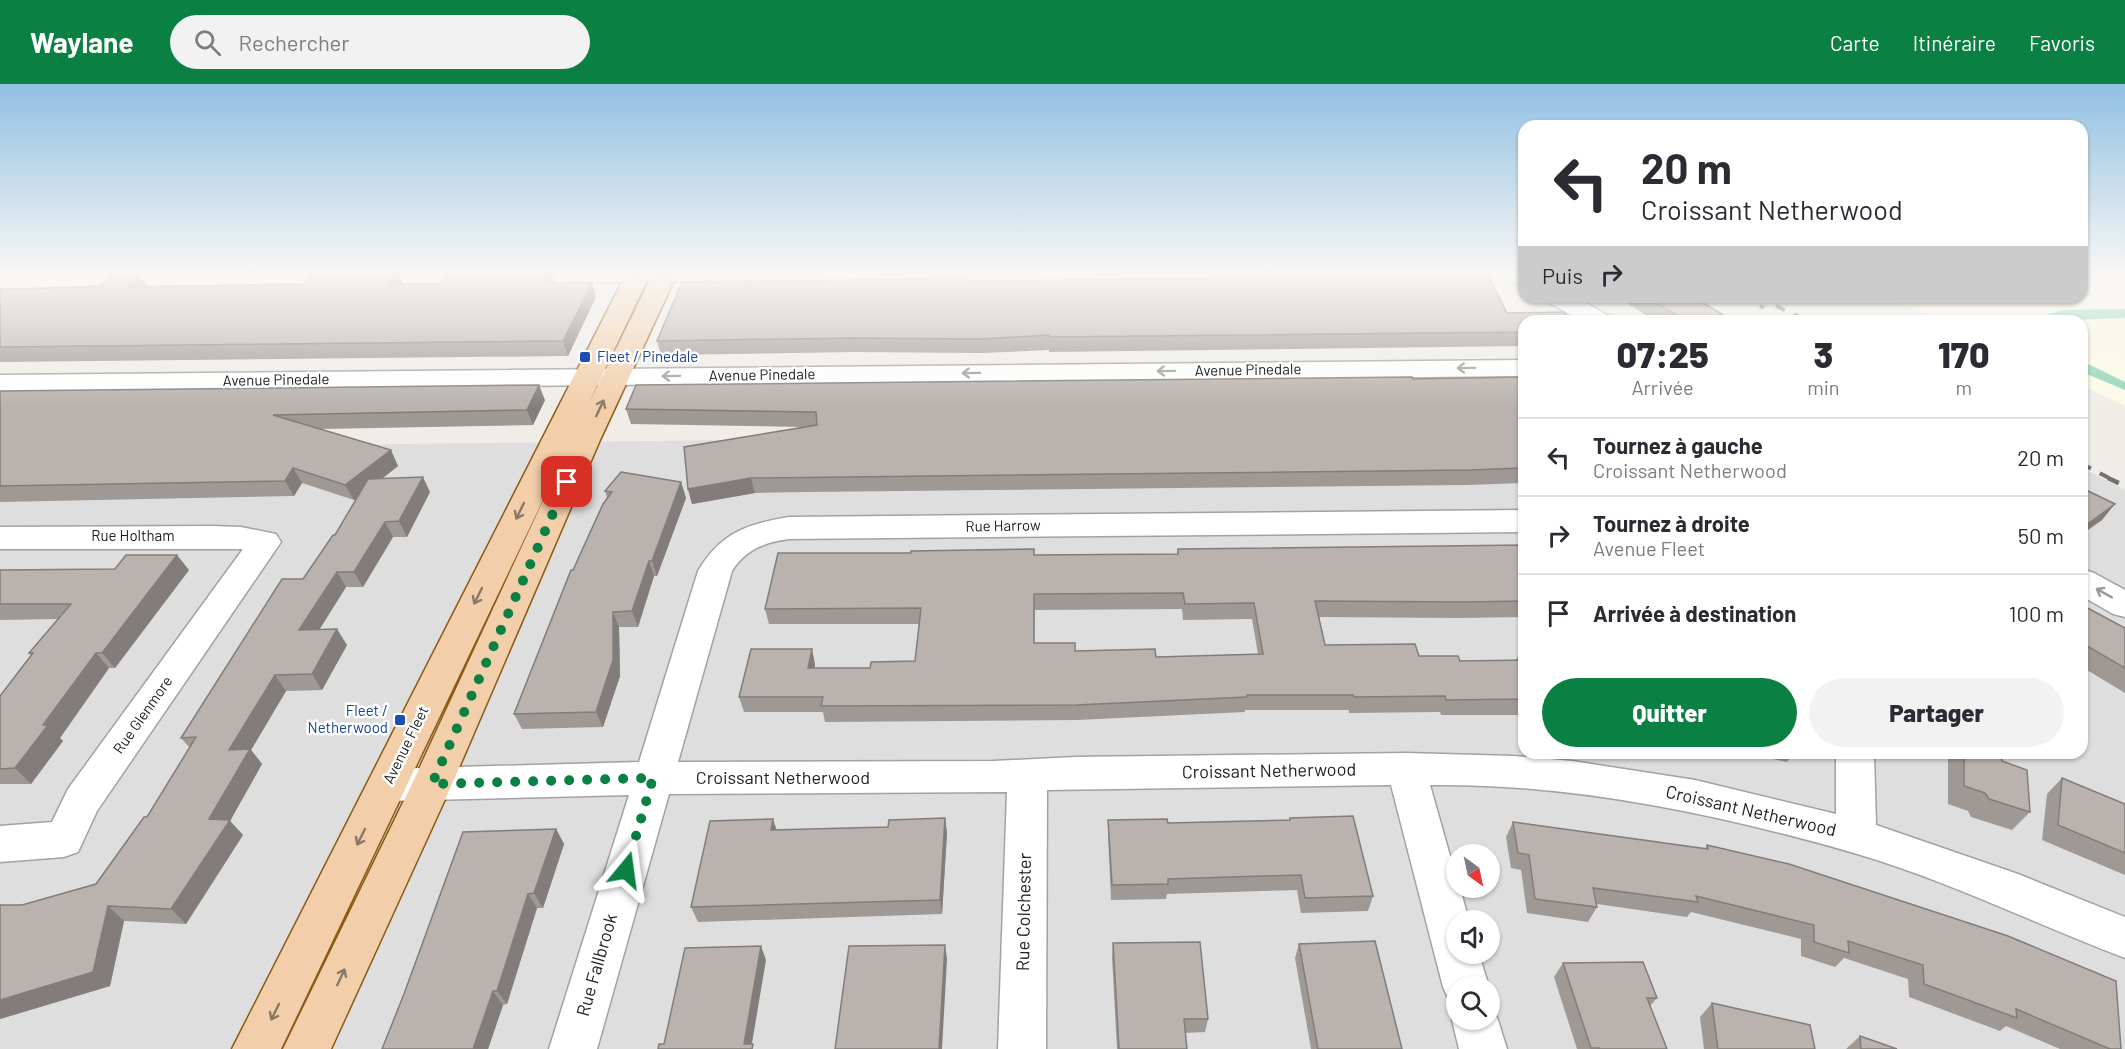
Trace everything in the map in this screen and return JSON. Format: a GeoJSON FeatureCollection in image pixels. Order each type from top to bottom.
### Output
{"type":"FeatureCollection","features":[{"type":"Feature","properties":{"kind":"main road"},"geometry":{"type":"LineString","coordinates":[[307,1049],[432,784],[570,440],[587,377],[616,319]]}},
{"type":"Feature","properties":{"kind":"main road"},"geometry":{"type":"LineString","coordinates":[[570,440],[615,377],[643,319]]}},
{"type":"Feature","properties":{"kind":"main road","name":"Avenue Fleet"},"geometry":{"type":"LineString","coordinates":[[256,1049],[387,785],[570,440]]}},
{"type":"Feature","properties":{"kind":"street","name":"Avenue Pinedale"},"geometry":{"type":"LineString","coordinates":[[0,383],[1518,368]]}},
{"type":"Feature","properties":{"kind":"street","name":"Rue Harrow"},"geometry":{"type":"LineString","coordinates":[[653,778],[715,571],[731,548],[758,534],[789,528],[1518,520]]}},
{"type":"Feature","properties":{"kind":"street","name":"Rue Holtham"},"geometry":{"type":"LineString","coordinates":[[0,538],[213,537],[265,542]]}},
{"type":"Feature","properties":{"kind":"street","name":"Rue Glenmore"},"geometry":{"type":"LineString","coordinates":[[0,844],[64,839],[82,801],[265,542]]}},
{"type":"Feature","properties":{"kind":"street"},"geometry":{"type":"LineString","coordinates":[[2088,584],[2125,605]]}},
{"type":"Feature","properties":{"kind":"street"},"geometry":{"type":"LineString","coordinates":[[1855,759],[1856,836]]}},
{"type":"Feature","properties":{"kind":"street","name":"Croissant Netherwood"},"geometry":{"type":"LineString","coordinates":[[387,785],[653,778],[1406,769],[1514,772],[1639,787],[1695,797],[1856,836],[2018,893],[2125,938]]}},
{"type":"Feature","properties":{"kind":"street"},"geometry":{"type":"LineString","coordinates":[[1406,769],[1446,913]]}},
{"type":"Feature","properties":{"kind":"street","name":"Rue Colchester"},"geometry":{"type":"LineString","coordinates":[[1022,1049],[1027,775]]}},
{"type":"Feature","properties":{"kind":"street","name":"Rue Fallbrook"},"geometry":{"type":"LineString","coordinates":[[573,1049],[653,778]]}},
{"type":"Feature","properties":{"kind":"street"},"geometry":{"type":"LineString","coordinates":[[1478,1030],[1484,1049]]}},
{"type":"Feature","properties":{"kind":"shaded area"},"geometry":{"type":"Polygon","coordinates":[[[2088,319],[2125,319],[2125,406],[2088,389],[2088,319]]]}},
{"type":"Feature","properties":{"kind":"shaded area"},"geometry":{"type":"Polygon","coordinates":[[[1518,430],[1518,759],[2088,759],[2088,471],[2125,490],[2125,1049],[0,1049],[0,449],[1518,430]]]}},
{"type":"Feature","properties":{"kind":"green space"},"geometry":{"type":"Polygon","coordinates":[[[2088,364],[2125,382],[2125,390],[2088,375],[2088,364]]]}},
{"type":"Feature","properties":{"kind":"building"},"geometry":{"type":"Polygon","coordinates":[[[0,319],[574,319],[563,341],[0,347],[0,319]]]}},
{"type":"Feature","properties":{"kind":"building"},"geometry":{"type":"Polygon","coordinates":[[[666,319],[1518,319],[1518,332],[1049,337],[1049,335],[981,339],[657,341],[666,319]]]}},
{"type":"Feature","properties":{"kind":"building"},"geometry":{"type":"Polygon","coordinates":[[[1518,377],[1518,468],[751,478],[688,489],[684,447],[817,425],[816,412],[626,409],[636,385],[1518,377]]]}},
{"type":"Feature","properties":{"kind":"building"},"geometry":{"type":"Polygon","coordinates":[[[539,385],[527,410],[273,415],[391,450],[345,485],[293,468],[285,481],[0,486],[0,391],[539,385]]]}},
{"type":"Feature","properties":{"kind":"building"},"geometry":{"type":"Polygon","coordinates":[[[621,472],[681,482],[652,561],[649,561],[632,611],[613,612],[613,660],[596,712],[514,714],[571,570],[603,504],[612,492],[605,491],[621,472]]]}},
{"type":"Feature","properties":{"kind":"building"},"geometry":{"type":"Polygon","coordinates":[[[423,477],[399,521],[385,522],[354,572],[337,572],[299,630],[337,629],[312,674],[275,675],[229,750],[250,749],[209,819],[230,820],[171,909],[108,906],[93,972],[0,1000],[0,905],[22,905],[96,884],[144,817],[147,817],[196,737],[181,738],[282,579],[303,579],[335,535],[368,479],[423,477]]]}},
{"type":"Feature","properties":{"kind":"building"},"geometry":{"type":"Polygon","coordinates":[[[2088,491],[2115,504],[2089,523],[2088,491]]]}},
{"type":"Feature","properties":{"kind":"building"},"geometry":{"type":"Polygon","coordinates":[[[1518,545],[1518,601],[1315,601],[1325,645],[1415,644],[1419,656],[1458,656],[1460,661],[1518,660],[1518,699],[1446,700],[1445,696],[1247,695],[1247,697],[1077,705],[821,706],[823,697],[739,697],[751,649],[812,649],[808,668],[870,668],[871,662],[915,661],[921,608],[765,609],[778,553],[911,553],[911,551],[1034,549],[1034,555],[1178,554],[1178,549],[1518,545]],[[1183,593],[1034,594],[1034,643],[1075,643],[1075,651],[1155,649],[1156,657],[1263,654],[1254,603],[1185,604],[1183,593]]]}},
{"type":"Feature","properties":{"kind":"building"},"geometry":{"type":"Polygon","coordinates":[[[126,555],[177,555],[102,653],[96,653],[43,725],[48,725],[15,768],[0,769],[0,696],[33,653],[29,653],[71,604],[0,604],[0,570],[115,569],[126,555]]]}},
{"type":"Feature","properties":{"kind":"building"},"geometry":{"type":"Polygon","coordinates":[[[2088,608],[2125,628],[2125,668],[2088,646],[2088,608]]]}},
{"type":"Feature","properties":{"kind":"building"},"geometry":{"type":"Polygon","coordinates":[[[1964,759],[2002,759],[2027,770],[2030,812],[1989,799],[1985,793],[1964,786],[1964,759]]]}},
{"type":"Feature","properties":{"kind":"building"},"geometry":{"type":"Polygon","coordinates":[[[2062,778],[2125,804],[2125,853],[2058,825],[2062,778]]]}},
{"type":"Feature","properties":{"kind":"building"},"geometry":{"type":"Polygon","coordinates":[[[1353,816],[1373,896],[1305,898],[1301,875],[1168,879],[1168,884],[1112,885],[1108,820],[1167,819],[1168,823],[1353,816]]]}},
{"type":"Feature","properties":{"kind":"building"},"geometry":{"type":"Polygon","coordinates":[[[945,818],[940,900],[691,907],[710,821],[773,819],[771,830],[888,827],[889,820],[945,818]]]}},
{"type":"Feature","properties":{"kind":"building"},"geometry":{"type":"Polygon","coordinates":[[[1513,822],[1708,849],[1707,845],[1789,864],[2008,936],[2116,981],[2121,1049],[2110,1049],[2016,1009],[2017,1018],[1924,984],[1923,965],[1848,941],[1849,953],[1814,942],[1814,925],[1696,896],[1698,902],[1593,888],[1597,907],[1535,899],[1529,855],[1518,853],[1513,822]]]}},
{"type":"Feature","properties":{"kind":"building"},"geometry":{"type":"Polygon","coordinates":[[[556,829],[534,893],[528,894],[497,991],[493,991],[473,1049],[382,1049],[463,832],[556,829]]]}},
{"type":"Feature","properties":{"kind":"building"},"geometry":{"type":"Polygon","coordinates":[[[1375,941],[1402,1049],[1318,1049],[1299,944],[1375,941]]]}},
{"type":"Feature","properties":{"kind":"building"},"geometry":{"type":"Polygon","coordinates":[[[1200,942],[1208,1019],[1184,1019],[1187,1049],[1119,1049],[1113,943],[1200,942]]]}},
{"type":"Feature","properties":{"kind":"building"},"geometry":{"type":"Polygon","coordinates":[[[945,945],[939,1049],[835,1049],[849,946],[945,945]]]}},
{"type":"Feature","properties":{"kind":"building"},"geometry":{"type":"Polygon","coordinates":[[[761,946],[744,1044],[753,1044],[752,1049],[658,1049],[659,1044],[664,1044],[685,948],[761,946]]]}},
{"type":"Feature","properties":{"kind":"building"},"geometry":{"type":"Polygon","coordinates":[[[1643,962],[1657,998],[1647,998],[1667,1049],[1591,1048],[1563,963],[1643,962]]]}},
{"type":"Feature","properties":{"kind":"building"},"geometry":{"type":"Polygon","coordinates":[[[1712,1003],[1810,1025],[1815,1049],[1718,1049],[1712,1003]]]}},
{"type":"Feature","properties":{"kind":"building"},"geometry":{"type":"Polygon","coordinates":[[[1860,1036],[1897,1049],[1861,1049],[1860,1036]]]}},
{"type":"Feature","properties":{"kind":"railway"},"geometry":{"type":"LineString","coordinates":[[2088,467],[2111,479]]}},
{"type":"Feature","properties":{"kind":"railway"},"geometry":{"type":"LineString","coordinates":[[2108,478],[2125,486]]}},
{"type":"Feature","properties":{"kind":"place","name":"Fleet / Pinedale"},"geometry":{"type":"Point","coordinates":[585,357]}},
{"type":"Feature","properties":{"kind":"place","name":"Fleet / Netherwood"},"geometry":{"type":"Point","coordinates":[400,720]}},
{"type":"Feature","properties":{"kind":"route"},"geometry":{"type":"LineString","coordinates":[[567,482],[432,784],[653,778],[626,870]]}}]}
